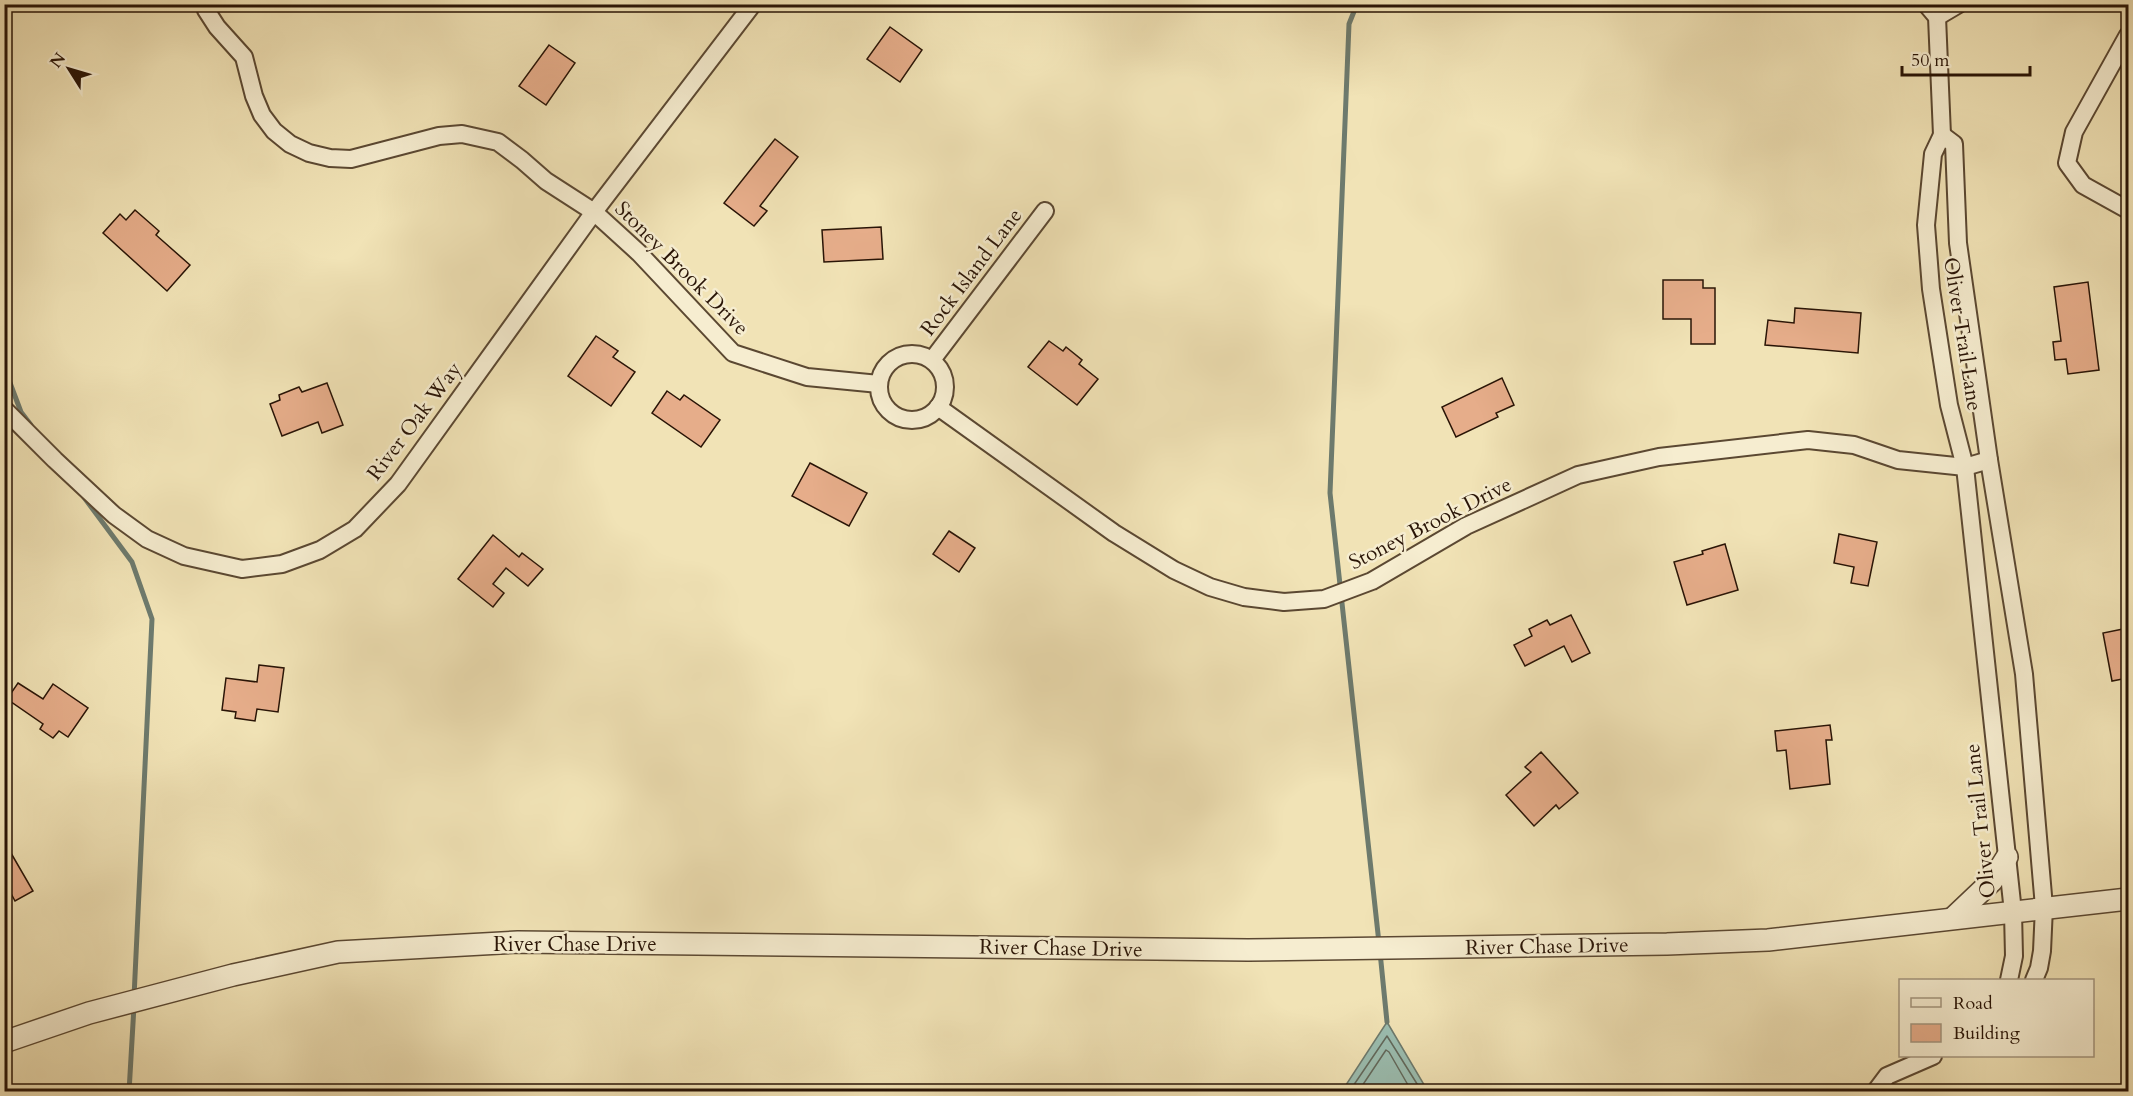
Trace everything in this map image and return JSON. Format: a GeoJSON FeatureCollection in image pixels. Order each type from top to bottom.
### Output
{"type":"FeatureCollection","features":[{"type":"Feature","properties":{"kind":"street","name":"Stoney Brook Drive"},"geometry":{"type":"LineString","coordinates":[[206,4],[206,10],[217,27],[244,57],[254,96],[262,114],[274,131],[290,144],[309,153],[330,158],[351,159],[439,136],[462,134],[498,142],[546,181],[594,212],[639,253],[733,353],[807,377],[879,384]]}},
{"type":"Feature","properties":{"kind":"street","name":"River Oak Way"},"geometry":{"type":"LineString","coordinates":[[4,409],[106,507],[147,539],[184,556],[242,569],[282,564],[320,550],[355,529],[398,484],[594,212],[753,4]]}},
{"type":"Feature","properties":{"kind":"street"},"geometry":{"type":"LineString","coordinates":[[1928,246],[1926,225],[1933,154],[1942,135],[1931,11],[1959,4]]}},
{"type":"Feature","properties":{"kind":"street"},"geometry":{"type":"LineString","coordinates":[[2128,35],[2074,132],[2067,163],[2083,185],[2128,210]]}},
{"type":"Feature","properties":{"kind":"street"},"geometry":{"type":"LineString","coordinates":[[1942,135],[1954,144],[1958,243]]}},
{"type":"Feature","properties":{"kind":"street","name":"Rock Island Lane"},"geometry":{"type":"LineString","coordinates":[[932,360],[1045,211]]}},
{"type":"Feature","properties":{"kind":"street","name":"Oliver Trail Lane"},"geometry":{"type":"LineString","coordinates":[[2009,979],[2014,956],[2013,912],[1965,467],[1949,405],[1931,289],[1928,246],[1942,238],[1958,243],[1989,460],[2024,674],[2044,907],[2042,951],[2035,979]]}},
{"type":"Feature","properties":{"kind":"street"},"geometry":{"type":"LineString","coordinates":[[914,354],[932,360],[944,377],[945,388],[938,407],[921,419],[910,420],[900,418],[884,404],[879,384],[887,365],[903,355],[914,354]]}},
{"type":"Feature","properties":{"kind":"street","name":"Stoney Brook Drive"},"geometry":{"type":"LineString","coordinates":[[938,407],[1114,533],[1174,570],[1210,587],[1244,597],[1284,602],[1324,599],[1372,580],[1466,526],[1578,475],[1659,457],[1808,441],[1854,446],[1898,460],[1965,467],[1989,460]]}},
{"type":"Feature","properties":{"kind":"street"},"geometry":{"type":"LineString","coordinates":[[1953,918],[1992,880],[2007,856]]}},
{"type":"Feature","properties":{"kind":"street","name":"River Chase Drive"},"geometry":{"type":"LineString","coordinates":[[4,1042],[89,1013],[232,975],[338,952],[518,942],[1248,950],[1667,944],[1768,940],[2128,899]]}},
{"type":"Feature","properties":{"kind":"street"},"geometry":{"type":"LineString","coordinates":[[1875,1092],[1887,1076],[1931,1057]]}},
{"type":"Feature","properties":{"kind":"water"},"geometry":{"type":"Polygon","coordinates":[[[1387,1022],[1426,1088],[1424,1091],[1342,1091],[1387,1022]]]}},
{"type":"Feature","properties":{"kind":"building"},"geometry":{"type":"Polygon","coordinates":[[[890,27],[922,50],[900,82],[867,59],[890,27]]]}},
{"type":"Feature","properties":{"kind":"building"},"geometry":{"type":"Polygon","coordinates":[[[549,45],[575,63],[546,105],[519,86],[549,45]]]}},
{"type":"Feature","properties":{"kind":"building"},"geometry":{"type":"Polygon","coordinates":[[[775,139],[798,157],[760,206],[767,211],[754,226],[724,203],[775,139]]]}},
{"type":"Feature","properties":{"kind":"building"},"geometry":{"type":"Polygon","coordinates":[[[135,210],[159,231],[156,235],[190,265],[167,291],[103,233],[120,214],[126,220],[135,210]]]}},
{"type":"Feature","properties":{"kind":"building"},"geometry":{"type":"Polygon","coordinates":[[[881,227],[883,259],[824,262],[822,230],[881,227]]]}},
{"type":"Feature","properties":{"kind":"building"},"geometry":{"type":"Polygon","coordinates":[[[1663,280],[1703,280],[1703,288],[1715,288],[1715,344],[1691,344],[1691,319],[1663,319],[1663,280]]]}},
{"type":"Feature","properties":{"kind":"building"},"geometry":{"type":"Polygon","coordinates":[[[2088,282],[2099,370],[2068,374],[2066,359],[2055,360],[2053,342],[2061,341],[2054,287],[2088,282]]]}},
{"type":"Feature","properties":{"kind":"building"},"geometry":{"type":"Polygon","coordinates":[[[1795,308],[1861,313],[1858,353],[1765,345],[1768,320],[1794,323],[1795,308]]]}},
{"type":"Feature","properties":{"kind":"building"},"geometry":{"type":"Polygon","coordinates":[[[596,336],[618,351],[613,357],[635,372],[611,406],[568,376],[596,336]]]}},
{"type":"Feature","properties":{"kind":"building"},"geometry":{"type":"Polygon","coordinates":[[[1049,341],[1063,351],[1066,347],[1082,360],[1079,364],[1098,379],[1077,405],[1028,367],[1049,341]]]}},
{"type":"Feature","properties":{"kind":"building"},"geometry":{"type":"Polygon","coordinates":[[[1502,378],[1514,405],[1496,413],[1498,417],[1456,437],[1442,407],[1502,378]]]}},
{"type":"Feature","properties":{"kind":"building"},"geometry":{"type":"Polygon","coordinates":[[[327,383],[343,425],[322,433],[318,422],[282,436],[270,404],[280,400],[279,395],[299,387],[302,392],[327,383]]]}},
{"type":"Feature","properties":{"kind":"building"},"geometry":{"type":"Polygon","coordinates":[[[667,391],[680,400],[684,395],[720,420],[701,447],[652,413],[667,391]]]}},
{"type":"Feature","properties":{"kind":"building"},"geometry":{"type":"Polygon","coordinates":[[[810,463],[867,493],[849,526],[792,496],[810,463]]]}},
{"type":"Feature","properties":{"kind":"building"},"geometry":{"type":"Polygon","coordinates":[[[949,531],[975,548],[959,572],[933,554],[949,531]]]}},
{"type":"Feature","properties":{"kind":"building"},"geometry":{"type":"Polygon","coordinates":[[[1839,534],[1877,542],[1868,586],[1851,583],[1854,567],[1834,563],[1839,534]]]}},
{"type":"Feature","properties":{"kind":"building"},"geometry":{"type":"Polygon","coordinates":[[[493,535],[519,557],[522,553],[543,569],[528,586],[506,568],[493,584],[504,593],[493,607],[458,579],[493,535]]]}},
{"type":"Feature","properties":{"kind":"building"},"geometry":{"type":"Polygon","coordinates":[[[1725,544],[1738,590],[1687,605],[1674,562],[1703,554],[1702,551],[1725,544]]]}},
{"type":"Feature","properties":{"kind":"building"},"geometry":{"type":"Polygon","coordinates":[[[1571,615],[1590,653],[1572,662],[1564,646],[1525,666],[1514,645],[1532,636],[1529,629],[1547,620],[1550,625],[1571,615]]]}},
{"type":"Feature","properties":{"kind":"building"},"geometry":{"type":"Polygon","coordinates":[[[2128,628],[2128,678],[2112,681],[2103,633],[2128,628]]]}},
{"type":"Feature","properties":{"kind":"building"},"geometry":{"type":"Polygon","coordinates":[[[259,665],[284,668],[278,712],[257,709],[255,721],[235,718],[236,712],[222,710],[226,678],[257,682],[259,665]]]}},
{"type":"Feature","properties":{"kind":"building"},"geometry":{"type":"Polygon","coordinates":[[[18,683],[43,699],[53,684],[88,708],[68,737],[59,731],[53,738],[40,729],[43,724],[7,699],[18,683]]]}},
{"type":"Feature","properties":{"kind":"building"},"geometry":{"type":"Polygon","coordinates":[[[1830,725],[1832,740],[1826,740],[1830,784],[1790,789],[1786,750],[1777,751],[1775,731],[1830,725]]]}},
{"type":"Feature","properties":{"kind":"building"},"geometry":{"type":"Polygon","coordinates":[[[1541,752],[1578,793],[1559,809],[1556,805],[1534,826],[1506,795],[1531,772],[1525,767],[1541,752]]]}},
{"type":"Feature","properties":{"kind":"building"},"geometry":{"type":"Polygon","coordinates":[[[4,841],[33,891],[15,901],[7,886],[4,888],[4,841]]]}},
{"type":"Feature","properties":{"kind":"waterway"},"geometry":{"type":"LineString","coordinates":[[1357,4],[1349,24],[1330,493],[1379,943]]}},
{"type":"Feature","properties":{"kind":"waterway"},"geometry":{"type":"LineString","coordinates":[[4,367],[21,412],[31,425]]}},
{"type":"Feature","properties":{"kind":"waterway"},"geometry":{"type":"LineString","coordinates":[[83,496],[132,562],[152,619],[134,997]]}},
{"type":"Feature","properties":{"kind":"waterway"},"geometry":{"type":"LineString","coordinates":[[1380,952],[1387,1022]]}},
{"type":"Feature","properties":{"kind":"waterway"},"geometry":{"type":"LineString","coordinates":[[129,1092],[134,1006]]}}]}
